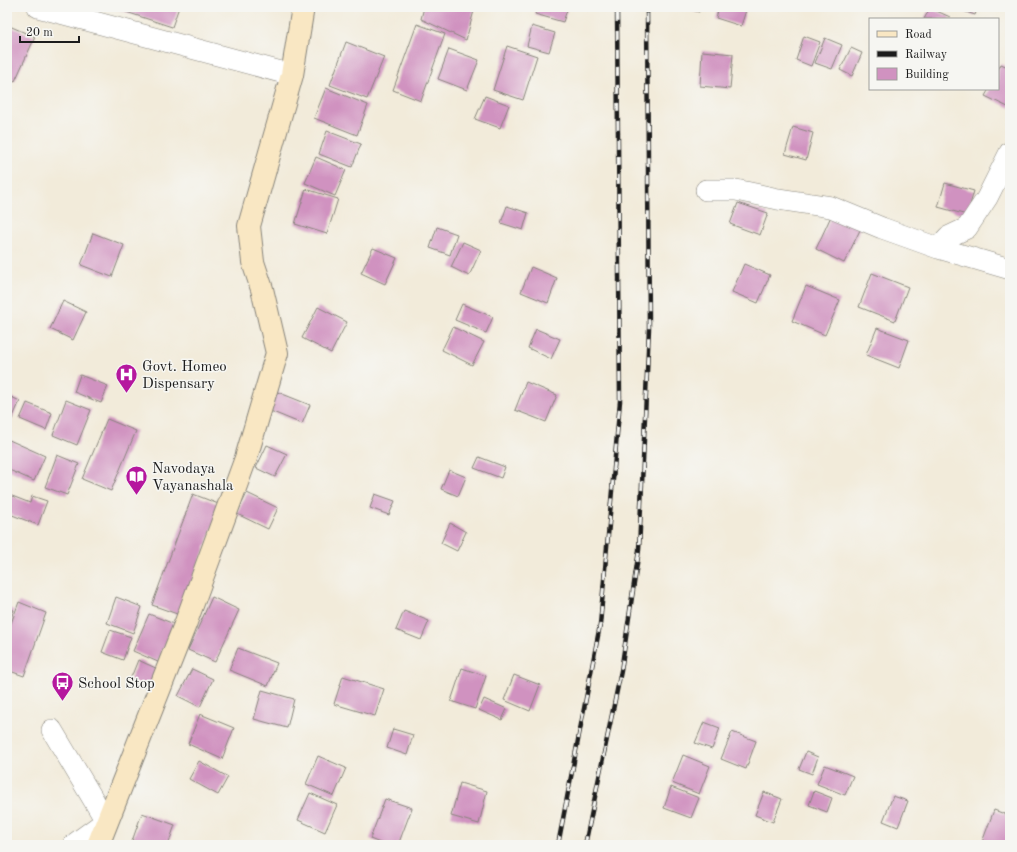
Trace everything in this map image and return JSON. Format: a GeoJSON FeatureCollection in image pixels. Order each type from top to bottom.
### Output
{"type":"FeatureCollection","features":[{"type":"Feature","properties":{"kind":"main road"},"geometry":{"type":"LineString","coordinates":[[98,845],[106,821],[186,622],[246,458],[278,353],[262,289],[253,262],[249,226],[292,75],[303,7]]}},
{"type":"Feature","properties":{"kind":"street"},"geometry":{"type":"LineString","coordinates":[[38,7],[292,75]]}},
{"type":"Feature","properties":{"kind":"street"},"geometry":{"type":"LineString","coordinates":[[938,248],[948,237],[966,228],[987,198],[1010,152]]}},
{"type":"Feature","properties":{"kind":"street"},"geometry":{"type":"LineString","coordinates":[[706,190],[736,190],[778,199],[831,207],[882,228],[938,248],[1010,269]]}},
{"type":"Feature","properties":{"kind":"street"},"geometry":{"type":"LineString","coordinates":[[52,730],[106,821],[73,845]]}},
{"type":"Feature","properties":{"kind":"building"},"geometry":{"type":"Polygon","coordinates":[[[111,7],[179,7],[172,27],[111,7]]]}},
{"type":"Feature","properties":{"kind":"building"},"geometry":{"type":"Polygon","coordinates":[[[424,7],[475,7],[466,40],[421,19],[424,7]]]}},
{"type":"Feature","properties":{"kind":"building"},"geometry":{"type":"Polygon","coordinates":[[[537,7],[568,7],[563,22],[535,14],[537,7]]]}},
{"type":"Feature","properties":{"kind":"building"},"geometry":{"type":"Polygon","coordinates":[[[681,7],[700,7],[699,12],[681,7]]]}},
{"type":"Feature","properties":{"kind":"building"},"geometry":{"type":"Polygon","coordinates":[[[719,7],[747,7],[741,26],[716,18],[719,7]]]}},
{"type":"Feature","properties":{"kind":"building"},"geometry":{"type":"Polygon","coordinates":[[[961,7],[978,7],[975,15],[960,10],[961,7]]]}},
{"type":"Feature","properties":{"kind":"building"},"geometry":{"type":"Polygon","coordinates":[[[930,8],[950,17],[950,18],[925,18],[930,8]]]}},
{"type":"Feature","properties":{"kind":"building"},"geometry":{"type":"Polygon","coordinates":[[[417,24],[445,34],[421,101],[393,90],[417,24]]]}},
{"type":"Feature","properties":{"kind":"building"},"geometry":{"type":"Polygon","coordinates":[[[7,25],[35,37],[15,81],[7,77],[7,25]]]}},
{"type":"Feature","properties":{"kind":"building"},"geometry":{"type":"Polygon","coordinates":[[[532,26],[555,33],[549,52],[527,46],[532,26]]]}},
{"type":"Feature","properties":{"kind":"building"},"geometry":{"type":"Polygon","coordinates":[[[804,36],[820,42],[811,66],[796,60],[804,36]]]}},
{"type":"Feature","properties":{"kind":"building"},"geometry":{"type":"Polygon","coordinates":[[[825,38],[842,45],[832,69],[815,63],[825,38]]]}},
{"type":"Feature","properties":{"kind":"building"},"geometry":{"type":"Polygon","coordinates":[[[346,42],[384,57],[367,99],[330,85],[346,42]]]}},
{"type":"Feature","properties":{"kind":"building"},"geometry":{"type":"Polygon","coordinates":[[[507,46],[537,56],[523,100],[493,90],[507,46]]]}},
{"type":"Feature","properties":{"kind":"building"},"geometry":{"type":"Polygon","coordinates":[[[851,48],[862,53],[852,76],[840,70],[851,48]]]}},
{"type":"Feature","properties":{"kind":"building"},"geometry":{"type":"Polygon","coordinates":[[[449,49],[479,60],[467,90],[438,79],[449,49]]]}},
{"type":"Feature","properties":{"kind":"building"},"geometry":{"type":"Polygon","coordinates":[[[702,51],[733,54],[730,89],[700,86],[702,51]]]}},
{"type":"Feature","properties":{"kind":"building"},"geometry":{"type":"Polygon","coordinates":[[[1001,64],[1010,68],[1010,108],[985,96],[988,90],[999,90],[999,68],[1001,64]]]}},
{"type":"Feature","properties":{"kind":"building"},"geometry":{"type":"Polygon","coordinates":[[[326,88],[368,105],[357,135],[314,118],[326,88]]]}},
{"type":"Feature","properties":{"kind":"building"},"geometry":{"type":"Polygon","coordinates":[[[485,96],[509,105],[500,128],[475,119],[485,96]]]}},
{"type":"Feature","properties":{"kind":"building"},"geometry":{"type":"Polygon","coordinates":[[[793,127],[813,133],[806,160],[785,154],[793,127]]]}},
{"type":"Feature","properties":{"kind":"building"},"geometry":{"type":"Polygon","coordinates":[[[327,131],[361,144],[352,167],[319,154],[327,131]]]}},
{"type":"Feature","properties":{"kind":"building"},"geometry":{"type":"Polygon","coordinates":[[[316,157],[346,170],[335,196],[305,183],[316,157]]]}},
{"type":"Feature","properties":{"kind":"building"},"geometry":{"type":"Polygon","coordinates":[[[945,183],[974,191],[967,215],[938,207],[945,183]]]}},
{"type":"Feature","properties":{"kind":"building"},"geometry":{"type":"Polygon","coordinates":[[[306,189],[338,199],[327,234],[295,224],[306,189]]]}},
{"type":"Feature","properties":{"kind":"building"},"geometry":{"type":"Polygon","coordinates":[[[738,203],[768,213],[760,235],[730,224],[738,203]]]}},
{"type":"Feature","properties":{"kind":"building"},"geometry":{"type":"Polygon","coordinates":[[[507,206],[528,213],[523,230],[501,223],[507,206]]]}},
{"type":"Feature","properties":{"kind":"building"},"geometry":{"type":"Polygon","coordinates":[[[832,214],[861,228],[844,263],[816,249],[832,214]]]}},
{"type":"Feature","properties":{"kind":"building"},"geometry":{"type":"Polygon","coordinates":[[[437,227],[457,234],[450,255],[430,248],[437,227]]]}},
{"type":"Feature","properties":{"kind":"building"},"geometry":{"type":"Polygon","coordinates":[[[93,233],[124,245],[112,277],[81,265],[93,233]]]}},
{"type":"Feature","properties":{"kind":"building"},"geometry":{"type":"Polygon","coordinates":[[[463,242],[481,250],[469,276],[451,267],[463,242]]]}},
{"type":"Feature","properties":{"kind":"building"},"geometry":{"type":"Polygon","coordinates":[[[373,248],[397,258],[385,284],[361,273],[373,248]]]}},
{"type":"Feature","properties":{"kind":"building"},"geometry":{"type":"Polygon","coordinates":[[[744,264],[770,275],[758,303],[732,292],[744,264]]]}},
{"type":"Feature","properties":{"kind":"building"},"geometry":{"type":"Polygon","coordinates":[[[531,267],[557,278],[548,303],[521,292],[531,267]]]}},
{"type":"Feature","properties":{"kind":"building"},"geometry":{"type":"Polygon","coordinates":[[[872,273],[908,287],[895,321],[859,307],[872,273]]]}},
{"type":"Feature","properties":{"kind":"building"},"geometry":{"type":"Polygon","coordinates":[[[806,286],[840,300],[825,335],[792,321],[806,286]]]}},
{"type":"Feature","properties":{"kind":"building"},"geometry":{"type":"Polygon","coordinates":[[[63,301],[86,312],[73,340],[50,329],[63,301]]]}},
{"type":"Feature","properties":{"kind":"building"},"geometry":{"type":"Polygon","coordinates":[[[462,304],[493,317],[486,333],[455,320],[462,304]]]}},
{"type":"Feature","properties":{"kind":"building"},"geometry":{"type":"Polygon","coordinates":[[[318,307],[347,322],[331,353],[302,338],[318,307]]]}},
{"type":"Feature","properties":{"kind":"building"},"geometry":{"type":"Polygon","coordinates":[[[453,327],[484,342],[472,365],[442,350],[453,327]]]}},
{"type":"Feature","properties":{"kind":"building"},"geometry":{"type":"Polygon","coordinates":[[[877,328],[909,340],[899,368],[866,355],[877,328]]]}},
{"type":"Feature","properties":{"kind":"building"},"geometry":{"type":"Polygon","coordinates":[[[536,329],[560,339],[551,359],[528,348],[536,329]]]}},
{"type":"Feature","properties":{"kind":"building"},"geometry":{"type":"Polygon","coordinates":[[[80,375],[108,386],[101,403],[74,392],[80,375]]]}},
{"type":"Feature","properties":{"kind":"building"},"geometry":{"type":"Polygon","coordinates":[[[526,382],[557,395],[546,422],[515,410],[526,382]]]}},
{"type":"Feature","properties":{"kind":"building"},"geometry":{"type":"Polygon","coordinates":[[[275,391],[310,405],[302,424],[268,410],[275,391]]]}},
{"type":"Feature","properties":{"kind":"building"},"geometry":{"type":"Polygon","coordinates":[[[7,395],[20,401],[11,421],[7,419],[7,395]]]}},
{"type":"Feature","properties":{"kind":"building"},"geometry":{"type":"Polygon","coordinates":[[[66,400],[91,410],[77,445],[53,435],[66,400]]]}},
{"type":"Feature","properties":{"kind":"building"},"geometry":{"type":"Polygon","coordinates":[[[27,403],[52,413],[46,430],[20,419],[27,403]]]}},
{"type":"Feature","properties":{"kind":"building"},"geometry":{"type":"Polygon","coordinates":[[[107,419],[136,431],[111,491],[82,479],[107,419]]]}},
{"type":"Feature","properties":{"kind":"building"},"geometry":{"type":"Polygon","coordinates":[[[7,439],[45,456],[34,481],[7,469],[7,439]]]}},
{"type":"Feature","properties":{"kind":"building"},"geometry":{"type":"Polygon","coordinates":[[[267,445],[287,454],[275,477],[256,468],[267,445]]]}},
{"type":"Feature","properties":{"kind":"building"},"geometry":{"type":"Polygon","coordinates":[[[57,455],[79,464],[67,495],[45,487],[57,455]]]}},
{"type":"Feature","properties":{"kind":"building"},"geometry":{"type":"Polygon","coordinates":[[[479,457],[505,467],[501,478],[474,468],[479,457]]]}},
{"type":"Feature","properties":{"kind":"building"},"geometry":{"type":"Polygon","coordinates":[[[449,470],[466,477],[458,496],[441,489],[449,470]]]}},
{"type":"Feature","properties":{"kind":"building"},"geometry":{"type":"Polygon","coordinates":[[[247,493],[278,508],[268,529],[237,514],[247,493]]]}},
{"type":"Feature","properties":{"kind":"building"},"geometry":{"type":"Polygon","coordinates":[[[7,494],[30,503],[32,496],[47,501],[38,525],[7,513],[7,494]]]}},
{"type":"Feature","properties":{"kind":"building"},"geometry":{"type":"Polygon","coordinates":[[[193,494],[221,505],[180,615],[152,605],[193,494]]]}},
{"type":"Feature","properties":{"kind":"building"},"geometry":{"type":"Polygon","coordinates":[[[375,494],[395,501],[389,515],[370,508],[375,494]]]}},
{"type":"Feature","properties":{"kind":"building"},"geometry":{"type":"Polygon","coordinates":[[[450,523],[466,532],[457,551],[441,543],[450,523]]]}},
{"type":"Feature","properties":{"kind":"building"},"geometry":{"type":"Polygon","coordinates":[[[116,597],[142,607],[133,633],[107,623],[116,597]]]}},
{"type":"Feature","properties":{"kind":"building"},"geometry":{"type":"Polygon","coordinates":[[[212,597],[239,610],[215,662],[188,650],[212,597]]]}},
{"type":"Feature","properties":{"kind":"building"},"geometry":{"type":"Polygon","coordinates":[[[19,602],[46,613],[24,676],[7,670],[7,634],[19,602]]]}},
{"type":"Feature","properties":{"kind":"building"},"geometry":{"type":"Polygon","coordinates":[[[7,608],[14,610],[7,628],[7,608]]]}},
{"type":"Feature","properties":{"kind":"building"},"geometry":{"type":"Polygon","coordinates":[[[404,611],[429,621],[421,640],[396,630],[404,611]]]}},
{"type":"Feature","properties":{"kind":"building"},"geometry":{"type":"Polygon","coordinates":[[[149,614],[174,624],[158,662],[133,651],[149,614]]]}},
{"type":"Feature","properties":{"kind":"building"},"geometry":{"type":"Polygon","coordinates":[[[110,630],[131,637],[123,660],[102,652],[110,630]]]}},
{"type":"Feature","properties":{"kind":"building"},"geometry":{"type":"Polygon","coordinates":[[[238,648],[277,663],[268,686],[229,670],[238,648]]]}},
{"type":"Feature","properties":{"kind":"building"},"geometry":{"type":"Polygon","coordinates":[[[138,660],[158,669],[150,688],[130,680],[138,660]]]}},
{"type":"Feature","properties":{"kind":"building"},"geometry":{"type":"Polygon","coordinates":[[[462,668],[486,676],[475,709],[451,701],[462,668]]]}},
{"type":"Feature","properties":{"kind":"building"},"geometry":{"type":"Polygon","coordinates":[[[192,669],[213,679],[200,707],[178,696],[192,669]]]}},
{"type":"Feature","properties":{"kind":"building"},"geometry":{"type":"Polygon","coordinates":[[[514,675],[540,685],[530,711],[504,700],[514,675]]]}},
{"type":"Feature","properties":{"kind":"building"},"geometry":{"type":"Polygon","coordinates":[[[343,676],[384,689],[375,716],[334,704],[343,676]]]}},
{"type":"Feature","properties":{"kind":"building"},"geometry":{"type":"Polygon","coordinates":[[[262,690],[294,699],[287,728],[254,719],[262,690]]]}},
{"type":"Feature","properties":{"kind":"building"},"geometry":{"type":"Polygon","coordinates":[[[484,699],[507,709],[502,720],[479,710],[484,699]]]}},
{"type":"Feature","properties":{"kind":"building"},"geometry":{"type":"Polygon","coordinates":[[[200,714],[234,728],[222,759],[188,744],[200,714]]]}},
{"type":"Feature","properties":{"kind":"building"},"geometry":{"type":"Polygon","coordinates":[[[704,722],[720,728],[712,749],[695,743],[704,722]]]}},
{"type":"Feature","properties":{"kind":"building"},"geometry":{"type":"Polygon","coordinates":[[[393,729],[413,735],[407,755],[387,748],[393,729]]]}},
{"type":"Feature","properties":{"kind":"building"},"geometry":{"type":"Polygon","coordinates":[[[732,732],[756,741],[746,769],[721,759],[732,732]]]}},
{"type":"Feature","properties":{"kind":"building"},"geometry":{"type":"Polygon","coordinates":[[[806,752],[818,757],[812,774],[799,769],[806,752]]]}},
{"type":"Feature","properties":{"kind":"building"},"geometry":{"type":"Polygon","coordinates":[[[683,755],[710,766],[699,794],[672,783],[683,755]]]}},
{"type":"Feature","properties":{"kind":"building"},"geometry":{"type":"Polygon","coordinates":[[[318,756],[346,768],[334,796],[306,784],[318,756]]]}},
{"type":"Feature","properties":{"kind":"building"},"geometry":{"type":"Polygon","coordinates":[[[199,761],[228,777],[218,795],[189,779],[199,761]]]}},
{"type":"Feature","properties":{"kind":"building"},"geometry":{"type":"Polygon","coordinates":[[[825,765],[853,776],[845,795],[817,784],[825,765]]]}},
{"type":"Feature","properties":{"kind":"building"},"geometry":{"type":"Polygon","coordinates":[[[460,783],[487,791],[479,824],[451,816],[460,783]]]}},
{"type":"Feature","properties":{"kind":"building"},"geometry":{"type":"Polygon","coordinates":[[[671,787],[699,798],[691,818],[664,808],[671,787]]]}},
{"type":"Feature","properties":{"kind":"building"},"geometry":{"type":"Polygon","coordinates":[[[814,791],[832,798],[827,812],[809,805],[814,791]]]}},
{"type":"Feature","properties":{"kind":"building"},"geometry":{"type":"Polygon","coordinates":[[[764,792],[782,799],[773,822],[755,815],[764,792]]]}},
{"type":"Feature","properties":{"kind":"building"},"geometry":{"type":"Polygon","coordinates":[[[310,793],[337,805],[325,832],[298,820],[310,793]]]}},
{"type":"Feature","properties":{"kind":"building"},"geometry":{"type":"Polygon","coordinates":[[[893,796],[908,801],[898,827],[883,821],[893,796]]]}},
{"type":"Feature","properties":{"kind":"building"},"geometry":{"type":"Polygon","coordinates":[[[385,799],[412,808],[398,845],[385,845],[370,839],[385,799]]]}},
{"type":"Feature","properties":{"kind":"building"},"geometry":{"type":"Polygon","coordinates":[[[994,810],[1010,816],[1010,845],[981,845],[994,810]]]}},
{"type":"Feature","properties":{"kind":"building"},"geometry":{"type":"Polygon","coordinates":[[[142,813],[175,825],[168,845],[131,844],[142,813]]]}},
{"type":"Feature","properties":{"kind":"railway"},"geometry":{"type":"LineString","coordinates":[[558,845],[600,625],[620,401],[617,7]]}},
{"type":"Feature","properties":{"kind":"railway"},"geometry":{"type":"LineString","coordinates":[[585,845],[621,671],[639,550],[649,328],[647,7]]}},
{"type":"Feature","properties":{"kind":"place","name":"Govt. Homeo Dispensary"},"geometry":{"type":"Point","coordinates":[127,394]}},
{"type":"Feature","properties":{"kind":"place","name":"Navodaya Vayanashala"},"geometry":{"type":"Point","coordinates":[137,496]}},
{"type":"Feature","properties":{"kind":"place","name":"School Stop"},"geometry":{"type":"Point","coordinates":[63,702]}}]}
